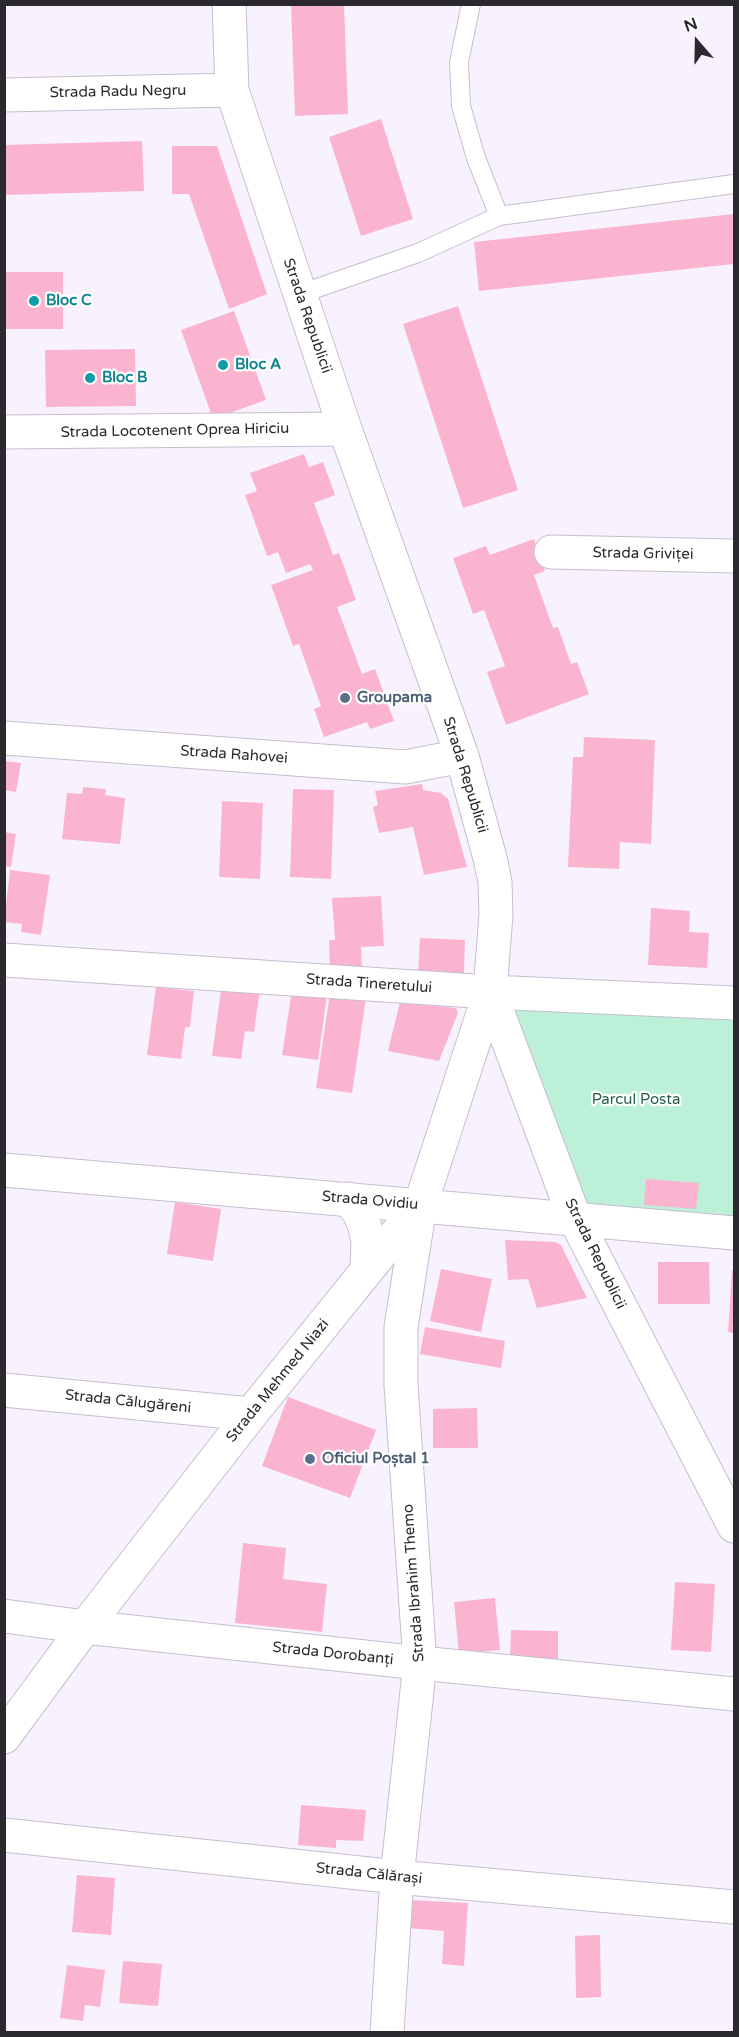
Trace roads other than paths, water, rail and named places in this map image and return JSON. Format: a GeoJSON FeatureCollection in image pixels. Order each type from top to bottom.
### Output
{"type":"FeatureCollection","features":[{"type":"Feature","properties":{"kind":"street","name":"Strada Republicii"},"geometry":{"type":"LineString","coordinates":[[229,4],[232,90],[345,429],[462,756],[490,858],[495,882],[496,914],[490,992],[575,1219],[735,1526]]}},
{"type":"Feature","properties":{"kind":"street","name":"Strada Radu Negru"},"geometry":{"type":"LineString","coordinates":[[4,95],[232,90]]}},
{"type":"Feature","properties":{"kind":"street","name":"Strada Locotenent Oprea Hiriciu"},"geometry":{"type":"LineString","coordinates":[[4,432],[345,429]]}},
{"type":"Feature","properties":{"kind":"street","name":"Strada Griviței"},"geometry":{"type":"LineString","coordinates":[[551,552],[735,556]]}},
{"type":"Feature","properties":{"kind":"street","name":"Strada Rahovei"},"geometry":{"type":"LineString","coordinates":[[4,738],[405,767],[462,756]]}},
{"type":"Feature","properties":{"kind":"street","name":"Strada Tineretului"},"geometry":{"type":"LineString","coordinates":[[4,960],[490,992],[735,1003]]}},
{"type":"Feature","properties":{"kind":"street","name":"Strada Mehmed Niazi"},"geometry":{"type":"LineString","coordinates":[[4,1737],[85,1627],[251,1414],[420,1206],[490,992]]}},
{"type":"Feature","properties":{"kind":"street","name":"Strada Ovidiu"},"geometry":{"type":"LineString","coordinates":[[4,1170],[735,1233]]}},
{"type":"Feature","properties":{"kind":"street"},"geometry":{"type":"LineString","coordinates":[[348,1199],[359,1212],[366,1227],[367,1269]]}},
{"type":"Feature","properties":{"kind":"street","name":"Strada Ibrahim Themo"},"geometry":{"type":"LineString","coordinates":[[387,2032],[397,1877],[420,1663],[401,1385],[401,1327],[420,1206]]}},
{"type":"Feature","properties":{"kind":"street","name":"Strada Călugăreni"},"geometry":{"type":"LineString","coordinates":[[4,1389],[251,1414]]}},
{"type":"Feature","properties":{"kind":"street","name":"Strada Dorobanți"},"geometry":{"type":"LineString","coordinates":[[4,1616],[85,1627],[420,1663],[735,1694]]}},
{"type":"Feature","properties":{"kind":"street","name":"Strada Călărași"},"geometry":{"type":"LineString","coordinates":[[4,1835],[397,1877],[735,1907]]}},
{"type":"Feature","properties":{"kind":"lane"},"geometry":{"type":"LineString","coordinates":[[471,4],[459,62],[461,106],[476,158],[499,216]]}},
{"type":"Feature","properties":{"kind":"lane"},"geometry":{"type":"LineString","coordinates":[[300,294],[418,253],[499,216],[735,184]]}},
{"type":"Feature","properties":{"kind":"place","name":"Bloc C"},"geometry":{"type":"Point","coordinates":[34,301]}},
{"type":"Feature","properties":{"kind":"place","name":"Bloc A"},"geometry":{"type":"Point","coordinates":[223,365]}},
{"type":"Feature","properties":{"kind":"place","name":"Bloc B"},"geometry":{"type":"Point","coordinates":[90,378]}},
{"type":"Feature","properties":{"kind":"place","name":"Groupama"},"geometry":{"type":"Point","coordinates":[345,698]}},
{"type":"Feature","properties":{"kind":"place","name":"Oficiul Poștal 1"},"geometry":{"type":"Point","coordinates":[310,1459]}},
{"type":"Feature","properties":{"kind":"park label","name":"Parcul Posta"},"geometry":{"type":"Point","coordinates":[636,1100]}}]}
